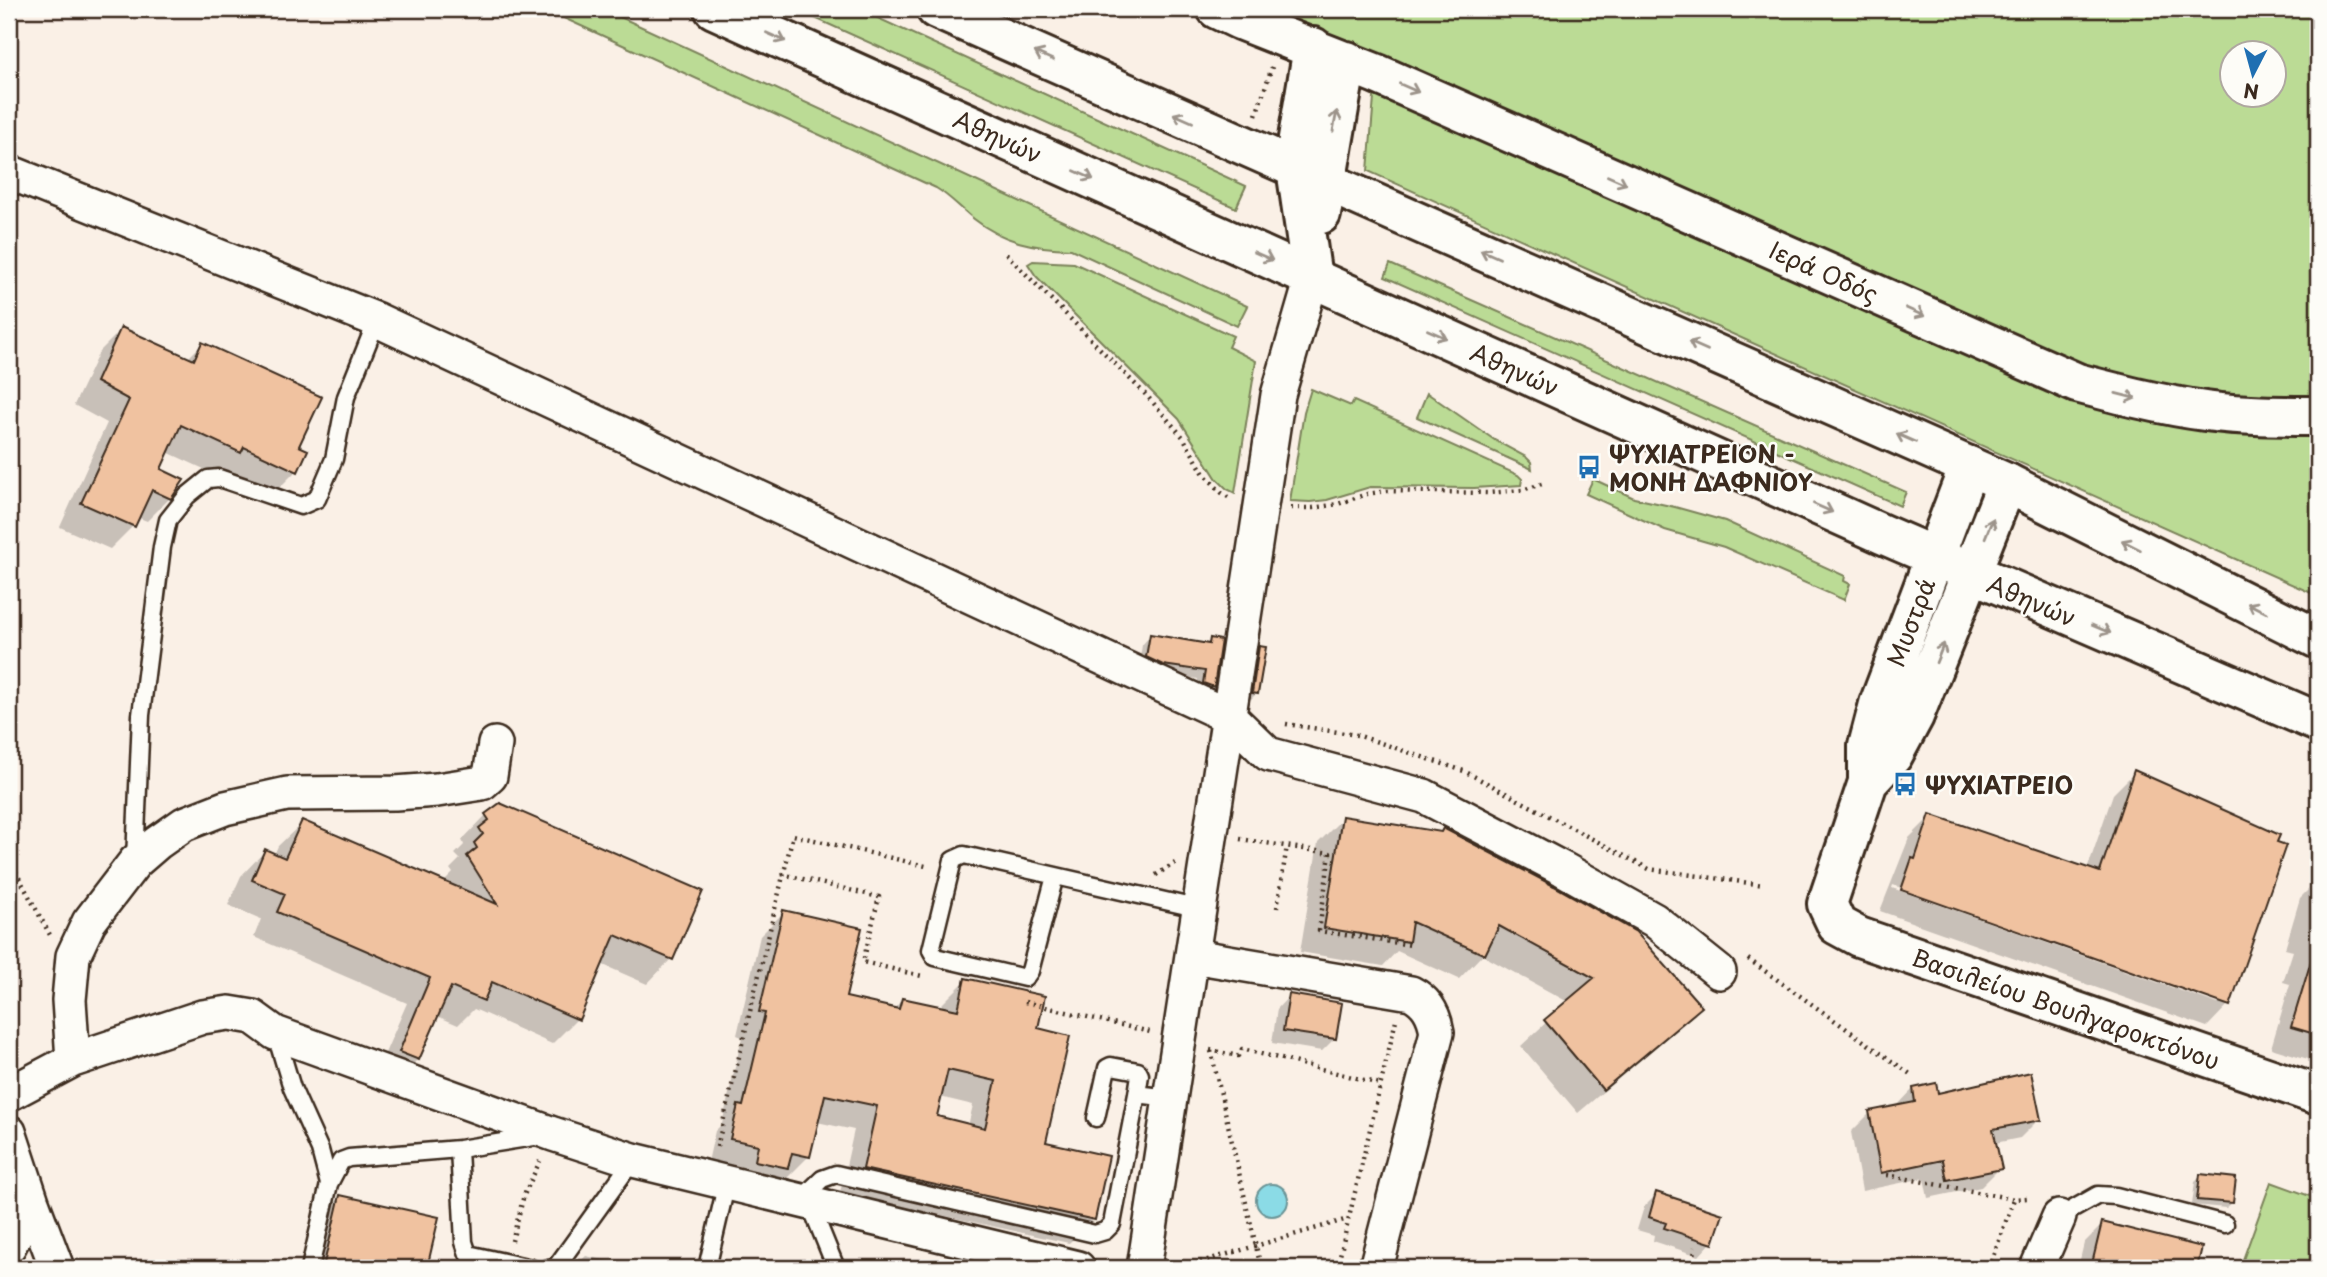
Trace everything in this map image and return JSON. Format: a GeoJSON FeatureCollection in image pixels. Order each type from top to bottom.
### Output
{"type":"FeatureCollection","features":[{"type":"Feature","properties":{"kind":"main road","name":"Αθηνών"},"geometry":{"type":"LineString","coordinates":[[714,9],[1934,558],[2318,722]]}},
{"type":"Feature","properties":{"kind":"main road"},"geometry":{"type":"LineString","coordinates":[[936,9],[2007,483],[2318,639]]}},
{"type":"Feature","properties":{"kind":"main road","name":"Ιερά Οδός"},"geometry":{"type":"LineString","coordinates":[[1217,9],[1314,48],[2077,383],[2204,411],[2256,416],[2318,416]]}},
{"type":"Feature","properties":{"kind":"main road"},"geometry":{"type":"LineString","coordinates":[[1312,278],[1314,48]]}},
{"type":"Feature","properties":{"kind":"main road","name":"Μυστρά"},"geometry":{"type":"LineString","coordinates":[[1827,904],[1868,782],[1868,747],[1879,704],[1969,466]]}},
{"type":"Feature","properties":{"kind":"main road","name":"Μυστρά"},"geometry":{"type":"LineString","coordinates":[[1868,782],[1893,755],[1914,716],[2007,483]]}},
{"type":"Feature","properties":{"kind":"main road","name":"Βασιλείου Βουλγαροκτόνου"},"geometry":{"type":"LineString","coordinates":[[1827,904],[1837,925],[1859,937],[2318,1095]]}},
{"type":"Feature","properties":{"kind":"street"},"geometry":{"type":"LineString","coordinates":[[9,172],[377,320],[1230,717],[1268,754],[1424,796],[1654,920],[1719,972]]}},
{"type":"Feature","properties":{"kind":"street"},"geometry":{"type":"LineString","coordinates":[[1143,1268],[1153,1096],[1179,1039],[1278,395],[1312,278]]}},
{"type":"Feature","properties":{"kind":"street"},"geometry":{"type":"LineString","coordinates":[[73,1060],[69,1000],[74,956],[89,922],[135,862],[184,824],[225,808],[287,794],[396,793],[482,783],[490,776],[495,744]]}},
{"type":"Feature","properties":{"kind":"street"},"geometry":{"type":"LineString","coordinates":[[1193,956],[1411,993],[1422,999],[1434,1018],[1437,1032],[1376,1268]]}},
{"type":"Feature","properties":{"kind":"street"},"geometry":{"type":"LineString","coordinates":[[9,1094],[73,1060],[202,1017],[229,1013],[253,1017],[275,1033],[552,1134],[633,1160],[805,1201],[1014,1261],[1078,1268]]}},
{"type":"Feature","properties":{"kind":"street"},"geometry":{"type":"LineString","coordinates":[[9,1132],[57,1268]]}},
{"type":"Feature","properties":{"kind":"street"},"geometry":{"type":"LineString","coordinates":[[9,1246],[32,1202]]}},
{"type":"Feature","properties":{"kind":"street"},"geometry":{"type":"LineString","coordinates":[[2037,1268],[2059,1216]]}},
{"type":"Feature","properties":{"kind":"lane"},"geometry":{"type":"LineString","coordinates":[[135,862],[141,715],[162,547],[168,520],[187,496],[208,479],[219,478],[301,506],[317,499],[334,459],[345,397],[377,320]]}},
{"type":"Feature","properties":{"kind":"lane"},"geometry":{"type":"LineString","coordinates":[[1055,876],[1030,971],[1025,978],[935,957],[932,950],[953,860],[964,855],[1200,909]]}},
{"type":"Feature","properties":{"kind":"lane"},"geometry":{"type":"LineString","coordinates":[[275,1033],[292,1088],[320,1150],[329,1184]]}},
{"type":"Feature","properties":{"kind":"lane"},"geometry":{"type":"LineString","coordinates":[[836,1268],[805,1201],[822,1179],[836,1174],[1095,1234],[1105,1231],[1112,1224],[1153,1096],[1138,1071],[1111,1066],[1107,1068],[1096,1118]]}},
{"type":"Feature","properties":{"kind":"lane"},"geometry":{"type":"LineString","coordinates":[[310,1268],[329,1184],[341,1161],[349,1158],[459,1149],[552,1134]]}},
{"type":"Feature","properties":{"kind":"lane"},"geometry":{"type":"LineString","coordinates":[[459,1149],[464,1242],[468,1254],[531,1268]]}},
{"type":"Feature","properties":{"kind":"lane"},"geometry":{"type":"LineString","coordinates":[[549,1268],[556,1267],[633,1160]]}},
{"type":"Feature","properties":{"kind":"lane"},"geometry":{"type":"LineString","coordinates":[[707,1268],[718,1180]]}},
{"type":"Feature","properties":{"kind":"lane"},"geometry":{"type":"LineString","coordinates":[[2059,1216],[2098,1195],[2116,1196],[2225,1224]]}},
{"type":"Feature","properties":{"kind":"path"},"geometry":{"type":"LineString","coordinates":[[1254,119],[1314,48]]}},
{"type":"Feature","properties":{"kind":"path"},"geometry":{"type":"LineString","coordinates":[[718,1180],[782,874],[793,835],[929,867],[933,865]]}},
{"type":"Feature","properties":{"kind":"path"},"geometry":{"type":"LineString","coordinates":[[1212,835],[1330,852],[1319,931],[1411,945]]}},
{"type":"Feature","properties":{"kind":"path"},"geometry":{"type":"LineString","coordinates":[[1277,908],[1287,846]]}},
{"type":"Feature","properties":{"kind":"path"},"geometry":{"type":"LineString","coordinates":[[9,859],[56,946],[74,956]]}},
{"type":"Feature","properties":{"kind":"path"},"geometry":{"type":"LineString","coordinates":[[1154,876],[1180,860]]}},
{"type":"Feature","properties":{"kind":"path"},"geometry":{"type":"LineString","coordinates":[[782,874],[879,897],[863,962],[929,978]]}},
{"type":"Feature","properties":{"kind":"path"},"geometry":{"type":"LineString","coordinates":[[1719,972],[1738,960],[1748,959],[1913,1076]]}},
{"type":"Feature","properties":{"kind":"path"},"geometry":{"type":"LineString","coordinates":[[1337,1268],[1396,1016],[1417,996]]}},
{"type":"Feature","properties":{"kind":"path"},"geometry":{"type":"LineString","coordinates":[[1021,1000],[1179,1039],[1210,1050],[1238,1056],[1242,1049],[1380,1084]]}},
{"type":"Feature","properties":{"kind":"path"},"geometry":{"type":"LineString","coordinates":[[1210,1050],[1261,1268]]}},
{"type":"Feature","properties":{"kind":"path"},"geometry":{"type":"LineString","coordinates":[[506,1262],[524,1195],[552,1134]]}},
{"type":"Feature","properties":{"kind":"path"},"geometry":{"type":"LineString","coordinates":[[1887,1175],[2014,1199],[2027,1198]]}},
{"type":"Feature","properties":{"kind":"path"},"geometry":{"type":"LineString","coordinates":[[1989,1268],[2014,1199]]}},
{"type":"Feature","properties":{"kind":"path"},"geometry":{"type":"LineString","coordinates":[[1180,1268],[1349,1219]]}},
{"type":"Feature","properties":{"kind":"path"},"geometry":{"type":"LineString","coordinates":[[1693,1268],[1695,1247]]}},
{"type":"Feature","properties":{"kind":"green space"},"geometry":{"type":"Polygon","coordinates":[[[544,9],[603,9],[1247,306],[1237,326],[1071,249],[1032,245],[996,233],[936,188],[544,9]]]}},
{"type":"Feature","properties":{"kind":"green space"},"geometry":{"type":"Polygon","coordinates":[[[795,9],[858,9],[1246,186],[1236,208],[795,9]]]}},
{"type":"Feature","properties":{"kind":"green space"},"geometry":{"type":"Polygon","coordinates":[[[1217,9],[2318,9],[2318,596],[1368,171],[1376,73],[1217,9]]]}},
{"type":"Feature","properties":{"kind":"green space"},"geometry":{"type":"Polygon","coordinates":[[[1033,261],[1074,263],[1233,336],[1228,347],[1256,361],[1235,493],[1217,479],[1179,419],[1036,276],[1028,264],[1033,261]]]}},
{"type":"Feature","properties":{"kind":"green space"},"geometry":{"type":"Polygon","coordinates":[[[1390,264],[1906,492],[1900,506],[1385,277],[1390,264]]]}},
{"type":"Feature","properties":{"kind":"green space"},"geometry":{"type":"Polygon","coordinates":[[[1311,389],[1351,406],[1354,401],[1518,475],[1522,479],[1521,485],[1474,488],[1370,487],[1327,500],[1290,501],[1304,412],[1311,389]]]}},
{"type":"Feature","properties":{"kind":"green space"},"geometry":{"type":"Polygon","coordinates":[[[1427,393],[1496,441],[1526,457],[1531,462],[1532,469],[1417,417],[1427,393]]]}},
{"type":"Feature","properties":{"kind":"green space"},"geometry":{"type":"Polygon","coordinates":[[[1593,479],[1634,498],[1725,521],[1845,576],[1844,581],[1850,584],[1844,600],[1724,547],[1665,530],[1586,494],[1593,479]]]}},
{"type":"Feature","properties":{"kind":"green space"},"geometry":{"type":"Polygon","coordinates":[[[2271,1182],[2318,1199],[2318,1268],[2240,1268],[2271,1182]]]}},
{"type":"Feature","properties":{"kind":"water"},"geometry":{"type":"Polygon","coordinates":[[[1272,1184],[1284,1188],[1288,1200],[1284,1212],[1272,1216],[1260,1212],[1256,1200],[1260,1188],[1272,1184]]]}},
{"type":"Feature","properties":{"kind":"building"},"geometry":{"type":"Polygon","coordinates":[[[121,327],[194,360],[202,342],[322,397],[299,446],[308,450],[298,472],[244,447],[241,453],[181,425],[161,469],[184,480],[171,499],[152,490],[135,527],[81,503],[129,400],[96,382],[121,327]]]}},
{"type":"Feature","properties":{"kind":"building"},"geometry":{"type":"Polygon","coordinates":[[[1150,634],[1209,644],[1210,638],[1221,640],[1214,687],[1203,683],[1205,671],[1163,665],[1146,657],[1150,634]]]}},
{"type":"Feature","properties":{"kind":"building"},"geometry":{"type":"Polygon","coordinates":[[[1259,646],[1266,647],[1258,694],[1252,693],[1259,646]]]}},
{"type":"Feature","properties":{"kind":"building"},"geometry":{"type":"Polygon","coordinates":[[[2134,770],[2280,835],[2277,842],[2286,845],[2230,1006],[1901,890],[1930,814],[2100,872],[2134,770]]]}},
{"type":"Feature","properties":{"kind":"building"},"geometry":{"type":"Polygon","coordinates":[[[500,803],[703,891],[673,960],[615,935],[579,1020],[492,982],[484,1001],[451,987],[419,1060],[399,1052],[430,978],[277,912],[285,894],[252,880],[265,849],[285,858],[302,820],[497,904],[467,856],[477,848],[474,843],[483,834],[479,828],[489,820],[485,814],[500,803]]]}},
{"type":"Feature","properties":{"kind":"building"},"geometry":{"type":"Polygon","coordinates":[[[1342,816],[1441,832],[1443,828],[1554,886],[1636,932],[1702,1007],[1603,1090],[1544,1020],[1594,978],[1499,926],[1485,955],[1412,922],[1409,942],[1324,928],[1342,816]]]}},
{"type":"Feature","properties":{"kind":"building"},"geometry":{"type":"Polygon","coordinates":[[[783,910],[862,928],[846,997],[899,1009],[902,998],[958,1010],[965,978],[1045,996],[1038,1028],[1070,1036],[1046,1142],[1109,1156],[1095,1220],[863,1169],[877,1106],[825,1095],[810,1157],[792,1153],[788,1168],[755,1161],[758,1145],[730,1139],[738,1105],[743,1106],[765,1013],[759,1012],[783,910]],[[948,1070],[937,1116],[985,1128],[996,1081],[948,1070]]]}},
{"type":"Feature","properties":{"kind":"building"},"geometry":{"type":"Polygon","coordinates":[[[2312,958],[2318,959],[2318,1035],[2291,1027],[2312,958]]]}},
{"type":"Feature","properties":{"kind":"building"},"geometry":{"type":"Polygon","coordinates":[[[1289,994],[1342,1003],[1336,1039],[1283,1031],[1289,994]]]}},
{"type":"Feature","properties":{"kind":"building"},"geometry":{"type":"Polygon","coordinates":[[[2031,1072],[2041,1120],[1993,1129],[2002,1169],[1947,1180],[1943,1160],[1881,1173],[1869,1111],[1915,1102],[1913,1088],[1936,1083],[1938,1093],[2031,1072]]]}},
{"type":"Feature","properties":{"kind":"building"},"geometry":{"type":"Polygon","coordinates":[[[2200,1174],[2236,1178],[2233,1203],[2197,1200],[2200,1174]]]}},
{"type":"Feature","properties":{"kind":"building"},"geometry":{"type":"Polygon","coordinates":[[[1656,1192],[1723,1214],[1713,1244],[1664,1228],[1666,1223],[1649,1217],[1656,1192]]]}},
{"type":"Feature","properties":{"kind":"building"},"geometry":{"type":"Polygon","coordinates":[[[340,1195],[439,1217],[427,1268],[323,1268],[340,1195]]]}},
{"type":"Feature","properties":{"kind":"building"},"geometry":{"type":"Polygon","coordinates":[[[2102,1222],[2202,1247],[2197,1268],[2091,1268],[2102,1222]]]}},
{"type":"Feature","properties":{"kind":"place","name":"ΨΥΧΙΑΤΡΕΙΟΝ - ΜΟΝΗ ΔΑΦΝΙΟΥ"},"geometry":{"type":"Point","coordinates":[1589,467]}},
{"type":"Feature","properties":{"kind":"place","name":"ΨΥΧΙΑΤΡΕΙΟ"},"geometry":{"type":"Point","coordinates":[1905,784]}}]}
